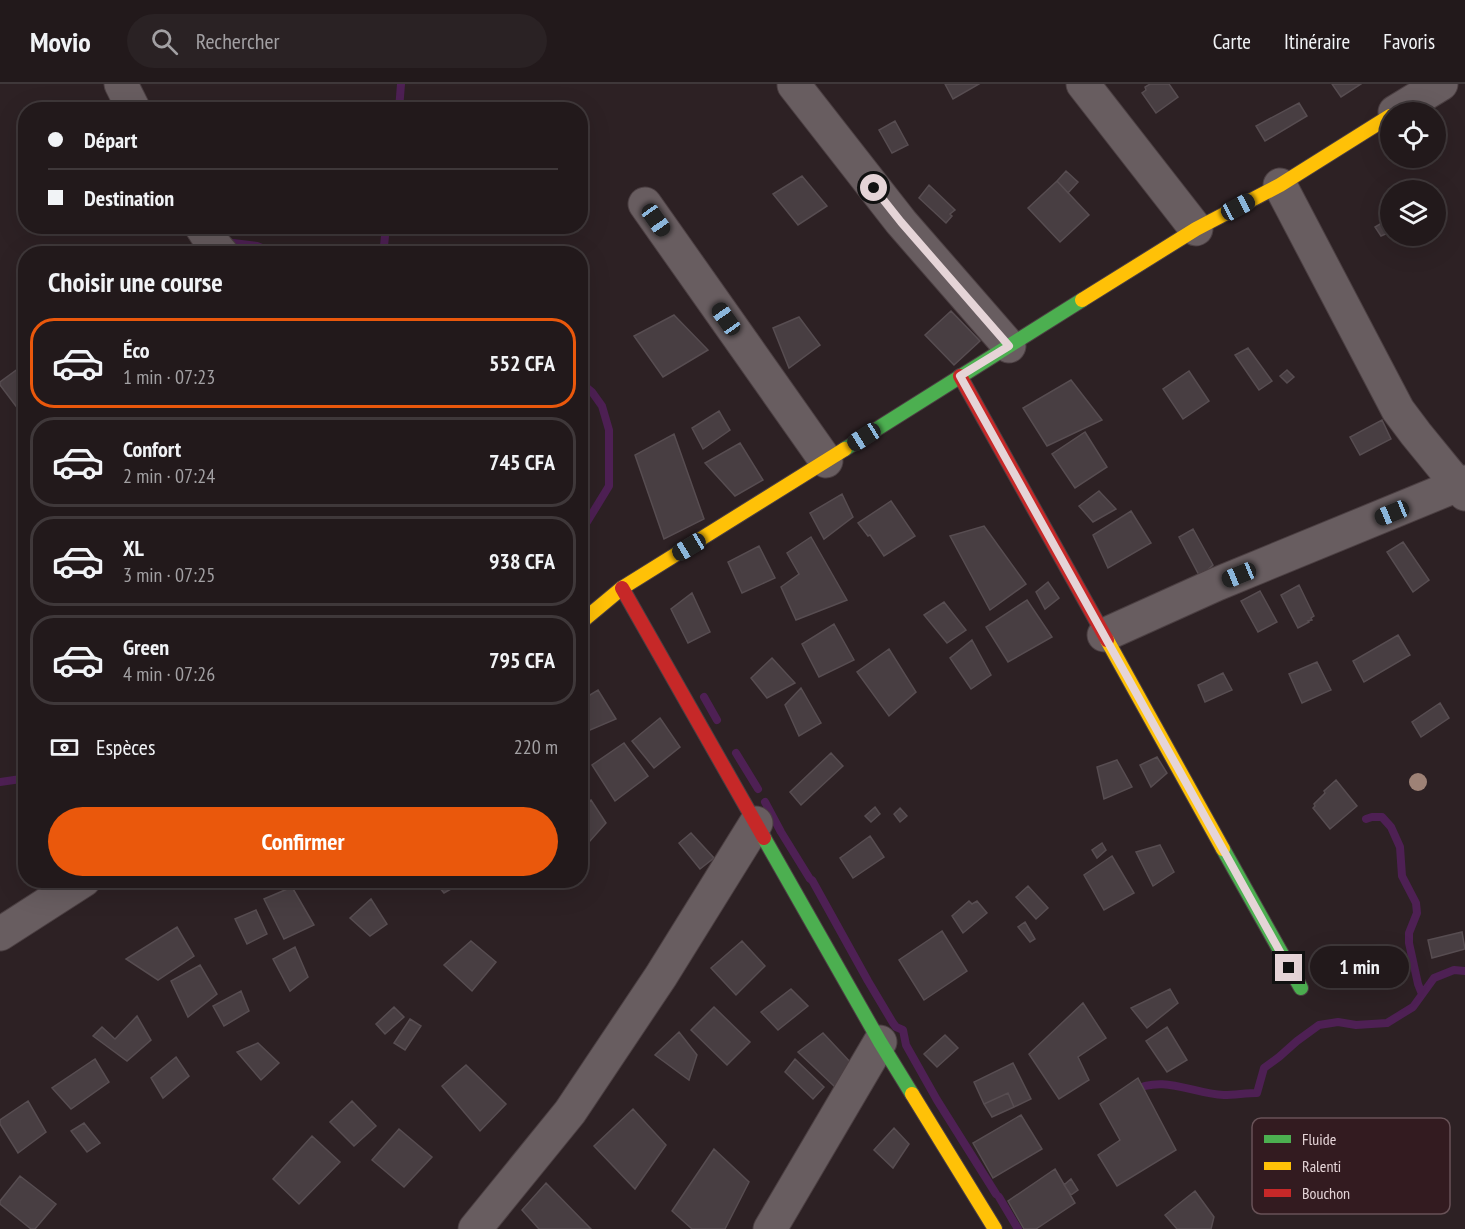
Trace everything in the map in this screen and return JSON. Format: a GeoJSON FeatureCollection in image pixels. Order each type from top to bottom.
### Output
{"type":"FeatureCollection","features":[{"type":"Feature","properties":{"kind":"street"},"geometry":{"type":"LineString","coordinates":[[121,84],[130,102]]}},
{"type":"Feature","properties":{"kind":"street"},"geometry":{"type":"LineString","coordinates":[[1083,84],[1196,230]]}},
{"type":"Feature","properties":{"kind":"street"},"geometry":{"type":"LineString","coordinates":[[1411,102],[1441,84]]}},
{"type":"Feature","properties":{"kind":"street"},"geometry":{"type":"LineString","coordinates":[[794,86],[901,222],[1009,346]]}},
{"type":"Feature","properties":{"kind":"street"},"geometry":{"type":"LineString","coordinates":[[588,616],[622,588],[960,376],[1196,230],[1280,185],[1380,122]]}},
{"type":"Feature","properties":{"kind":"street"},"geometry":{"type":"LineString","coordinates":[[1104,635],[1217,584],[1463,487],[1398,410],[1280,185]]}},
{"type":"Feature","properties":{"kind":"street"},"geometry":{"type":"LineString","coordinates":[[645,204],[826,461]]}},
{"type":"Feature","properties":{"kind":"street"},"geometry":{"type":"LineString","coordinates":[[206,234],[215,246]]}},
{"type":"Feature","properties":{"kind":"street"},"geometry":{"type":"LineString","coordinates":[[960,376],[1301,988]]}},
{"type":"Feature","properties":{"kind":"street"},"geometry":{"type":"LineString","coordinates":[[622,588],[880,1042],[996,1229]]}},
{"type":"Feature","properties":{"kind":"street"},"geometry":{"type":"LineString","coordinates":[[476,1229],[570,1112],[661,976],[756,823]]}},
{"type":"Feature","properties":{"kind":"street"},"geometry":{"type":"LineString","coordinates":[[0,934],[72,888]]}},
{"type":"Feature","properties":{"kind":"street"},"geometry":{"type":"LineString","coordinates":[[770,1229],[880,1042]]}},
{"type":"Feature","properties":{"kind":"building"},"geometry":{"type":"Polygon","coordinates":[[[945,84],[979,84],[953,99],[945,84]]]}},
{"type":"Feature","properties":{"kind":"building"},"geometry":{"type":"Polygon","coordinates":[[[1150,84],[1169,84],[1178,97],[1156,113],[1142,93],[1150,84]]]}},
{"type":"Feature","properties":{"kind":"building"},"geometry":{"type":"Polygon","coordinates":[[[1332,84],[1361,84],[1341,97],[1332,84]]]}},
{"type":"Feature","properties":{"kind":"building"},"geometry":{"type":"Polygon","coordinates":[[[1299,103],[1307,116],[1265,141],[1256,126],[1299,103]]]}},
{"type":"Feature","properties":{"kind":"building"},"geometry":{"type":"Polygon","coordinates":[[[895,121],[908,145],[892,153],[879,130],[895,121]]]}},
{"type":"Feature","properties":{"kind":"building"},"geometry":{"type":"Polygon","coordinates":[[[1066,171],[1078,182],[1068,193],[1057,181],[1066,171]]]}},
{"type":"Feature","properties":{"kind":"building"},"geometry":{"type":"Polygon","coordinates":[[[802,176],[827,206],[798,225],[773,194],[802,176]]]}},
{"type":"Feature","properties":{"kind":"building"},"geometry":{"type":"Polygon","coordinates":[[[1057,181],[1089,215],[1060,242],[1028,208],[1057,181]]]}},
{"type":"Feature","properties":{"kind":"building"},"geometry":{"type":"Polygon","coordinates":[[[929,185],[955,210],[950,214],[952,216],[946,223],[919,198],[929,185]]]}},
{"type":"Feature","properties":{"kind":"building"},"geometry":{"type":"Polygon","coordinates":[[[1380,224],[1380,234],[1375,227],[1380,224]]]}},
{"type":"Feature","properties":{"kind":"building"},"geometry":{"type":"Polygon","coordinates":[[[951,311],[980,341],[954,365],[925,335],[951,311]]]}},
{"type":"Feature","properties":{"kind":"building"},"geometry":{"type":"Polygon","coordinates":[[[674,315],[708,350],[663,377],[634,336],[674,315]]]}},
{"type":"Feature","properties":{"kind":"building"},"geometry":{"type":"Polygon","coordinates":[[[799,317],[820,345],[789,368],[773,328],[799,317]]]}},
{"type":"Feature","properties":{"kind":"building"},"geometry":{"type":"Polygon","coordinates":[[[1248,348],[1272,381],[1259,390],[1235,355],[1248,348]]]}},
{"type":"Feature","properties":{"kind":"building"},"geometry":{"type":"Polygon","coordinates":[[[18,369],[18,409],[0,385],[0,382],[18,369]]]}},
{"type":"Feature","properties":{"kind":"building"},"geometry":{"type":"Polygon","coordinates":[[[1287,370],[1294,377],[1287,383],[1280,376],[1287,370]]]}},
{"type":"Feature","properties":{"kind":"building"},"geometry":{"type":"Polygon","coordinates":[[[1189,371],[1209,401],[1183,419],[1163,389],[1189,371]]]}},
{"type":"Feature","properties":{"kind":"building"},"geometry":{"type":"Polygon","coordinates":[[[1071,380],[1102,420],[1047,446],[1023,408],[1071,380]]]}},
{"type":"Feature","properties":{"kind":"building"},"geometry":{"type":"Polygon","coordinates":[[[719,411],[730,430],[703,449],[692,428],[719,411]]]}},
{"type":"Feature","properties":{"kind":"building"},"geometry":{"type":"Polygon","coordinates":[[[1382,420],[1391,439],[1360,455],[1350,437],[1382,420]]]}},
{"type":"Feature","properties":{"kind":"building"},"geometry":{"type":"Polygon","coordinates":[[[1085,432],[1107,467],[1075,488],[1052,454],[1085,432]]]}},
{"type":"Feature","properties":{"kind":"building"},"geometry":{"type":"Polygon","coordinates":[[[674,434],[704,519],[664,539],[635,455],[674,434]]]}},
{"type":"Feature","properties":{"kind":"building"},"geometry":{"type":"Polygon","coordinates":[[[740,443],[763,480],[735,496],[705,463],[740,443]]]}},
{"type":"Feature","properties":{"kind":"building"},"geometry":{"type":"Polygon","coordinates":[[[1099,491],[1116,509],[1093,522],[1079,506],[1099,491]]]}},
{"type":"Feature","properties":{"kind":"building"},"geometry":{"type":"Polygon","coordinates":[[[842,494],[853,517],[824,539],[810,513],[842,494]]]}},
{"type":"Feature","properties":{"kind":"building"},"geometry":{"type":"Polygon","coordinates":[[[891,501],[915,536],[884,556],[870,535],[868,536],[858,523],[891,501]]]}},
{"type":"Feature","properties":{"kind":"building"},"geometry":{"type":"Polygon","coordinates":[[[1131,511],[1151,543],[1108,568],[1093,535],[1131,511]]]}},
{"type":"Feature","properties":{"kind":"building"},"geometry":{"type":"Polygon","coordinates":[[[984,526],[1026,584],[990,610],[950,536],[984,526]]]}},
{"type":"Feature","properties":{"kind":"building"},"geometry":{"type":"Polygon","coordinates":[[[1193,529],[1213,565],[1200,577],[1179,537],[1193,529]]]}},
{"type":"Feature","properties":{"kind":"building"},"geometry":{"type":"Polygon","coordinates":[[[811,537],[847,600],[796,620],[781,587],[799,574],[787,553],[811,537]]]}},
{"type":"Feature","properties":{"kind":"building"},"geometry":{"type":"Polygon","coordinates":[[[1403,542],[1429,580],[1413,592],[1387,552],[1403,542]]]}},
{"type":"Feature","properties":{"kind":"building"},"geometry":{"type":"Polygon","coordinates":[[[759,546],[775,578],[742,593],[728,562],[759,546]]]}},
{"type":"Feature","properties":{"kind":"building"},"geometry":{"type":"Polygon","coordinates":[[[1048,582],[1059,598],[1045,609],[1036,592],[1048,582]]]}},
{"type":"Feature","properties":{"kind":"building"},"geometry":{"type":"Polygon","coordinates":[[[1299,585],[1314,616],[1312,620],[1298,628],[1281,595],[1299,585]]]}},
{"type":"Feature","properties":{"kind":"building"},"geometry":{"type":"Polygon","coordinates":[[[1260,591],[1277,622],[1258,632],[1241,601],[1260,591]]]}},
{"type":"Feature","properties":{"kind":"building"},"geometry":{"type":"Polygon","coordinates":[[[692,593],[710,632],[688,643],[671,609],[692,593]]]}},
{"type":"Feature","properties":{"kind":"building"},"geometry":{"type":"Polygon","coordinates":[[[1027,600],[1052,637],[1008,662],[986,627],[1027,600]]]}},
{"type":"Feature","properties":{"kind":"building"},"geometry":{"type":"Polygon","coordinates":[[[944,602],[966,630],[947,643],[924,615],[944,602]]]}},
{"type":"Feature","properties":{"kind":"building"},"geometry":{"type":"Polygon","coordinates":[[[834,624],[854,660],[819,677],[802,644],[834,624]]]}},
{"type":"Feature","properties":{"kind":"building"},"geometry":{"type":"Polygon","coordinates":[[[1398,635],[1410,655],[1364,682],[1353,661],[1398,635]]]}},
{"type":"Feature","properties":{"kind":"building"},"geometry":{"type":"Polygon","coordinates":[[[972,640],[991,675],[971,689],[950,658],[972,640]]]}},
{"type":"Feature","properties":{"kind":"building"},"geometry":{"type":"Polygon","coordinates":[[[889,649],[916,692],[889,716],[857,672],[889,649]]]}},
{"type":"Feature","properties":{"kind":"building"},"geometry":{"type":"Polygon","coordinates":[[[772,658],[795,683],[767,698],[751,678],[772,658]]]}},
{"type":"Feature","properties":{"kind":"building"},"geometry":{"type":"Polygon","coordinates":[[[1317,662],[1331,690],[1302,703],[1289,674],[1317,662]]]}},
{"type":"Feature","properties":{"kind":"building"},"geometry":{"type":"Polygon","coordinates":[[[1223,673],[1232,690],[1205,702],[1198,685],[1223,673]]]}},
{"type":"Feature","properties":{"kind":"building"},"geometry":{"type":"Polygon","coordinates":[[[801,688],[821,723],[799,736],[785,705],[801,688]]]}},
{"type":"Feature","properties":{"kind":"building"},"geometry":{"type":"Polygon","coordinates":[[[598,690],[616,719],[588,731],[588,696],[598,690]]]}},
{"type":"Feature","properties":{"kind":"building"},"geometry":{"type":"Polygon","coordinates":[[[1440,703],[1449,718],[1421,737],[1412,722],[1440,703]]]}},
{"type":"Feature","properties":{"kind":"building"},"geometry":{"type":"Polygon","coordinates":[[[660,718],[680,747],[654,768],[632,741],[660,718]]]}},
{"type":"Feature","properties":{"kind":"building"},"geometry":{"type":"Polygon","coordinates":[[[624,743],[648,776],[615,801],[592,765],[624,743]]]}},
{"type":"Feature","properties":{"kind":"building"},"geometry":{"type":"Polygon","coordinates":[[[831,753],[843,766],[801,805],[790,792],[831,753]]]}},
{"type":"Feature","properties":{"kind":"building"},"geometry":{"type":"Polygon","coordinates":[[[1157,757],[1167,773],[1151,787],[1140,765],[1157,757]]]}},
{"type":"Feature","properties":{"kind":"building"},"geometry":{"type":"Polygon","coordinates":[[[1117,760],[1132,787],[1104,799],[1097,767],[1117,760]]]}},
{"type":"Feature","properties":{"kind":"building"},"geometry":{"type":"Polygon","coordinates":[[[1336,780],[1357,806],[1330,829],[1313,808],[1325,793],[1324,791],[1336,780]]]}},
{"type":"Feature","properties":{"kind":"building"},"geometry":{"type":"Polygon","coordinates":[[[591,800],[606,823],[590,841],[588,839],[588,802],[591,800]]]}},
{"type":"Feature","properties":{"kind":"building"},"geometry":{"type":"Polygon","coordinates":[[[875,807],[880,814],[871,822],[865,816],[875,807]]]}},
{"type":"Feature","properties":{"kind":"building"},"geometry":{"type":"Polygon","coordinates":[[[900,808],[907,816],[900,822],[894,814],[900,808]]]}},
{"type":"Feature","properties":{"kind":"building"},"geometry":{"type":"Polygon","coordinates":[[[691,833],[714,858],[700,869],[679,843],[691,833]]]}},
{"type":"Feature","properties":{"kind":"building"},"geometry":{"type":"Polygon","coordinates":[[[870,836],[884,857],[853,878],[840,858],[870,836]]]}},
{"type":"Feature","properties":{"kind":"building"},"geometry":{"type":"Polygon","coordinates":[[[1102,843],[1106,850],[1097,858],[1092,850],[1102,843]]]}},
{"type":"Feature","properties":{"kind":"building"},"geometry":{"type":"Polygon","coordinates":[[[1160,845],[1174,872],[1153,886],[1136,852],[1160,845]]]}},
{"type":"Feature","properties":{"kind":"building"},"geometry":{"type":"Polygon","coordinates":[[[1112,856],[1134,893],[1104,910],[1084,875],[1112,856]]]}},
{"type":"Feature","properties":{"kind":"building"},"geometry":{"type":"Polygon","coordinates":[[[1028,886],[1048,908],[1036,919],[1016,897],[1028,886]]]}},
{"type":"Feature","properties":{"kind":"building"},"geometry":{"type":"Polygon","coordinates":[[[293,888],[314,925],[284,939],[264,899],[293,888]]]}},
{"type":"Feature","properties":{"kind":"building"},"geometry":{"type":"Polygon","coordinates":[[[440,888],[453,888],[444,893],[440,888]]]}},
{"type":"Feature","properties":{"kind":"building"},"geometry":{"type":"Polygon","coordinates":[[[371,899],[387,924],[370,936],[350,918],[371,899]]]}},
{"type":"Feature","properties":{"kind":"building"},"geometry":{"type":"Polygon","coordinates":[[[969,901],[972,904],[977,901],[987,913],[963,933],[952,916],[969,901]]]}},
{"type":"Feature","properties":{"kind":"building"},"geometry":{"type":"Polygon","coordinates":[[[256,910],[267,934],[247,944],[235,919],[256,910]]]}},
{"type":"Feature","properties":{"kind":"building"},"geometry":{"type":"Polygon","coordinates":[[[1025,922],[1035,939],[1030,942],[1018,927],[1025,922]]]}},
{"type":"Feature","properties":{"kind":"building"},"geometry":{"type":"Polygon","coordinates":[[[177,927],[194,956],[158,980],[126,959],[177,927]]]}},
{"type":"Feature","properties":{"kind":"building"},"geometry":{"type":"Polygon","coordinates":[[[942,931],[967,971],[924,1000],[899,960],[942,931]]]}},
{"type":"Feature","properties":{"kind":"building"},"geometry":{"type":"Polygon","coordinates":[[[1462,932],[1465,949],[1432,958],[1428,940],[1462,932]]]}},
{"type":"Feature","properties":{"kind":"building"},"geometry":{"type":"Polygon","coordinates":[[[471,941],[496,962],[472,991],[444,965],[471,941]]]}},
{"type":"Feature","properties":{"kind":"building"},"geometry":{"type":"Polygon","coordinates":[[[742,941],[765,966],[736,995],[711,968],[742,941]]]}},
{"type":"Feature","properties":{"kind":"building"},"geometry":{"type":"Polygon","coordinates":[[[295,947],[308,977],[290,991],[273,959],[295,947]]]}},
{"type":"Feature","properties":{"kind":"building"},"geometry":{"type":"Polygon","coordinates":[[[200,965],[217,994],[188,1017],[171,981],[200,965]]]}},
{"type":"Feature","properties":{"kind":"building"},"geometry":{"type":"Polygon","coordinates":[[[791,989],[808,1006],[778,1030],[761,1012],[791,989]]]}},
{"type":"Feature","properties":{"kind":"building"},"geometry":{"type":"Polygon","coordinates":[[[1170,989],[1178,1003],[1147,1028],[1131,1008],[1170,989]]]}},
{"type":"Feature","properties":{"kind":"building"},"geometry":{"type":"Polygon","coordinates":[[[241,991],[249,1011],[224,1026],[213,1006],[241,991]]]}},
{"type":"Feature","properties":{"kind":"building"},"geometry":{"type":"Polygon","coordinates":[[[1083,1003],[1106,1038],[1078,1057],[1089,1080],[1059,1099],[1029,1054],[1083,1003]]]}},
{"type":"Feature","properties":{"kind":"building"},"geometry":{"type":"Polygon","coordinates":[[[394,1007],[404,1017],[385,1034],[376,1024],[394,1007]]]}},
{"type":"Feature","properties":{"kind":"building"},"geometry":{"type":"Polygon","coordinates":[[[714,1007],[750,1042],[727,1065],[691,1030],[714,1007]]]}},
{"type":"Feature","properties":{"kind":"building"},"geometry":{"type":"Polygon","coordinates":[[[137,1016],[151,1040],[127,1061],[93,1036],[102,1027],[115,1039],[137,1016]]]}},
{"type":"Feature","properties":{"kind":"building"},"geometry":{"type":"Polygon","coordinates":[[[410,1019],[421,1026],[405,1050],[394,1043],[410,1019]]]}},
{"type":"Feature","properties":{"kind":"building"},"geometry":{"type":"Polygon","coordinates":[[[1167,1027],[1187,1060],[1167,1072],[1146,1041],[1167,1027]]]}},
{"type":"Feature","properties":{"kind":"building"},"geometry":{"type":"Polygon","coordinates":[[[679,1032],[697,1055],[689,1080],[655,1055],[679,1032]]]}},
{"type":"Feature","properties":{"kind":"building"},"geometry":{"type":"Polygon","coordinates":[[[823,1033],[853,1065],[835,1087],[798,1052],[823,1033]]]}},
{"type":"Feature","properties":{"kind":"building"},"geometry":{"type":"Polygon","coordinates":[[[945,1035],[958,1048],[937,1067],[924,1054],[945,1035]]]}},
{"type":"Feature","properties":{"kind":"building"},"geometry":{"type":"Polygon","coordinates":[[[258,1043],[279,1063],[261,1080],[237,1052],[258,1043]]]}},
{"type":"Feature","properties":{"kind":"building"},"geometry":{"type":"Polygon","coordinates":[[[176,1057],[189,1076],[163,1098],[151,1078],[176,1057]]]}},
{"type":"Feature","properties":{"kind":"building"},"geometry":{"type":"Polygon","coordinates":[[[95,1059],[109,1082],[71,1109],[52,1088],[95,1059]]]}},
{"type":"Feature","properties":{"kind":"building"},"geometry":{"type":"Polygon","coordinates":[[[795,1059],[824,1087],[813,1099],[785,1072],[795,1059]]]}},
{"type":"Feature","properties":{"kind":"building"},"geometry":{"type":"Polygon","coordinates":[[[1013,1063],[1031,1099],[1014,1107],[1008,1093],[984,1104],[974,1082],[1013,1063]]]}},
{"type":"Feature","properties":{"kind":"building"},"geometry":{"type":"Polygon","coordinates":[[[466,1065],[506,1104],[480,1131],[442,1086],[466,1065]]]}},
{"type":"Feature","properties":{"kind":"building"},"geometry":{"type":"Polygon","coordinates":[[[1138,1078],[1176,1150],[1117,1186],[1098,1155],[1120,1140],[1100,1104],[1138,1078]]]}},
{"type":"Feature","properties":{"kind":"building"},"geometry":{"type":"Polygon","coordinates":[[[1008,1093],[1014,1107],[992,1117],[984,1104],[1008,1093]]]}},
{"type":"Feature","properties":{"kind":"building"},"geometry":{"type":"Polygon","coordinates":[[[28,1101],[46,1132],[18,1153],[0,1124],[0,1120],[28,1101]]]}},
{"type":"Feature","properties":{"kind":"building"},"geometry":{"type":"Polygon","coordinates":[[[352,1101],[376,1126],[354,1146],[330,1122],[352,1101]]]}},
{"type":"Feature","properties":{"kind":"building"},"geometry":{"type":"Polygon","coordinates":[[[633,1109],[666,1145],[635,1189],[594,1146],[633,1109]]]}},
{"type":"Feature","properties":{"kind":"building"},"geometry":{"type":"Polygon","coordinates":[[[1021,1115],[1042,1149],[993,1178],[973,1143],[1021,1115]]]}},
{"type":"Feature","properties":{"kind":"building"},"geometry":{"type":"Polygon","coordinates":[[[84,1123],[100,1143],[87,1152],[71,1131],[84,1123]]]}},
{"type":"Feature","properties":{"kind":"building"},"geometry":{"type":"Polygon","coordinates":[[[894,1128],[909,1144],[893,1168],[874,1150],[894,1128]]]}},
{"type":"Feature","properties":{"kind":"building"},"geometry":{"type":"Polygon","coordinates":[[[399,1129],[432,1157],[404,1187],[372,1160],[399,1129]]]}},
{"type":"Feature","properties":{"kind":"building"},"geometry":{"type":"Polygon","coordinates":[[[312,1136],[340,1162],[299,1204],[273,1179],[312,1136]]]}},
{"type":"Feature","properties":{"kind":"building"},"geometry":{"type":"Polygon","coordinates":[[[714,1149],[749,1182],[725,1229],[692,1229],[672,1211],[714,1149]]]}},
{"type":"Feature","properties":{"kind":"building"},"geometry":{"type":"Polygon","coordinates":[[[1055,1169],[1075,1203],[1036,1229],[1024,1229],[1008,1201],[1055,1169]]]}},
{"type":"Feature","properties":{"kind":"building"},"geometry":{"type":"Polygon","coordinates":[[[20,1176],[56,1204],[35,1229],[31,1229],[0,1204],[20,1176]]]}},
{"type":"Feature","properties":{"kind":"building"},"geometry":{"type":"Polygon","coordinates":[[[1071,1179],[1078,1190],[1071,1195],[1064,1185],[1071,1179]]]}},
{"type":"Feature","properties":{"kind":"building"},"geometry":{"type":"Polygon","coordinates":[[[546,1183],[591,1229],[539,1229],[522,1210],[546,1183]]]}},
{"type":"Feature","properties":{"kind":"building"},"geometry":{"type":"Polygon","coordinates":[[[1195,1191],[1214,1217],[1211,1229],[1177,1229],[1165,1215],[1195,1191]]]}},
{"type":"Feature","properties":{"kind":"waterway"},"geometry":{"type":"LineString","coordinates":[[400,102],[401,84]]}},
{"type":"Feature","properties":{"kind":"waterway"},"geometry":{"type":"LineString","coordinates":[[384,246],[385,234]]}},
{"type":"Feature","properties":{"kind":"waterway"},"geometry":{"type":"LineString","coordinates":[[225,242],[257,246]]}},
{"type":"Feature","properties":{"kind":"waterway"},"geometry":{"type":"LineString","coordinates":[[588,389],[602,406],[609,430],[609,486],[588,520]]}},
{"type":"Feature","properties":{"kind":"waterway"},"geometry":{"type":"LineString","coordinates":[[704,697],[717,720]]}},
{"type":"Feature","properties":{"kind":"waterway"},"geometry":{"type":"LineString","coordinates":[[736,753],[758,789]]}},
{"type":"Feature","properties":{"kind":"waterway"},"geometry":{"type":"LineString","coordinates":[[0,782],[18,779]]}},
{"type":"Feature","properties":{"kind":"waterway"},"geometry":{"type":"LineString","coordinates":[[765,802],[893,1023],[903,1030],[906,1045],[937,1100],[996,1194]]}},
{"type":"Feature","properties":{"kind":"waterway"},"geometry":{"type":"LineString","coordinates":[[1366,819],[1382,817],[1391,827],[1400,847],[1402,876],[1416,903],[1417,913],[1409,933],[1409,943],[1422,994]]}},
{"type":"Feature","properties":{"kind":"waterway"},"geometry":{"type":"LineString","coordinates":[[1132,1091],[1155,1084],[1178,1086],[1212,1094],[1257,1093],[1264,1068],[1319,1025],[1338,1022],[1356,1025],[1387,1023],[1413,1007],[1434,978],[1454,970],[1465,971]]}},
{"type":"Feature","properties":{"kind":"waterway"},"geometry":{"type":"LineString","coordinates":[[999,1197],[1018,1229]]}},
{"type":"Feature","properties":{"kind":"traffic: fast"},"geometry":{"type":"LineString","coordinates":[[845,449],[1082,300]]}},
{"type":"Feature","properties":{"kind":"traffic: fast"},"geometry":{"type":"LineString","coordinates":[[764,838],[912,1094]]}},
{"type":"Feature","properties":{"kind":"traffic: fast"},"geometry":{"type":"LineString","coordinates":[[1223,849],[1301,988]]}},
{"type":"Feature","properties":{"kind":"traffic: slow"},"geometry":{"type":"LineString","coordinates":[[1082,300],[1196,229],[1280,185],[1380,122]]}},
{"type":"Feature","properties":{"kind":"traffic: slow"},"geometry":{"type":"LineString","coordinates":[[588,616],[622,588],[845,449]]}},
{"type":"Feature","properties":{"kind":"traffic: slow"},"geometry":{"type":"LineString","coordinates":[[1107,640],[1223,849]]}},
{"type":"Feature","properties":{"kind":"traffic: slow"},"geometry":{"type":"LineString","coordinates":[[912,1094],[995,1229]]}},
{"type":"Feature","properties":{"kind":"traffic: jam"},"geometry":{"type":"LineString","coordinates":[[960,376],[1107,640]]}},
{"type":"Feature","properties":{"kind":"traffic: jam"},"geometry":{"type":"LineString","coordinates":[[622,588],[764,838]]}},
{"type":"Feature","properties":{"kind":"route"},"geometry":{"type":"LineString","coordinates":[[874,188],[1009,346],[960,376],[1289,968]]}}]}
